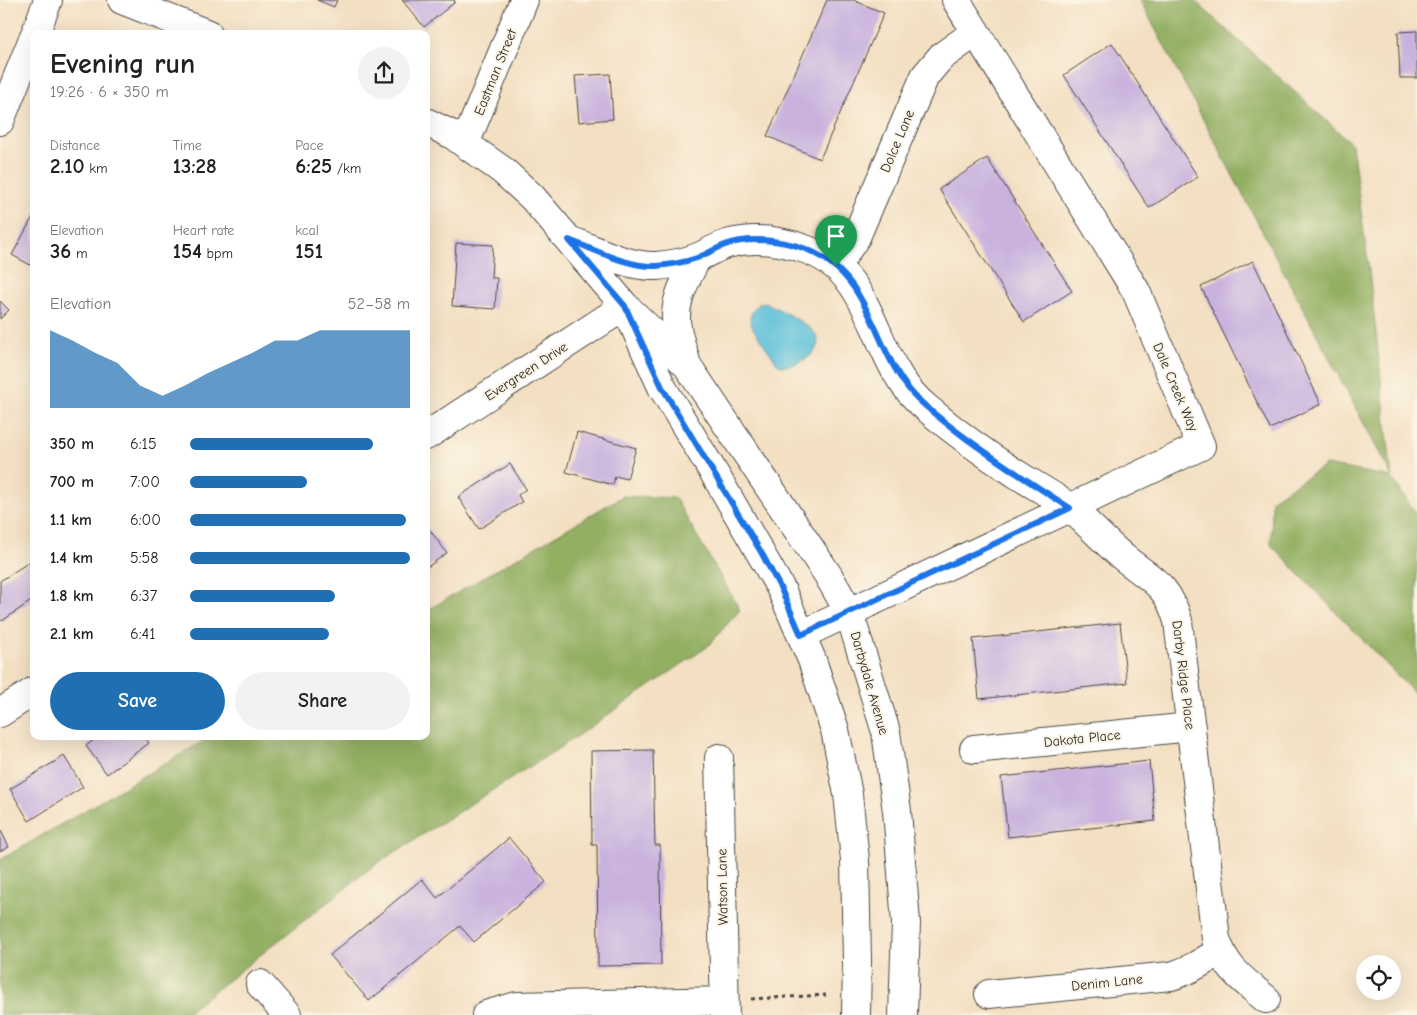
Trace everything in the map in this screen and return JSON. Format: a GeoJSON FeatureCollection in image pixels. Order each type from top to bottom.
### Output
{"type":"FeatureCollection","features":[{"type":"Feature","properties":{"kind":"street"},"geometry":{"type":"LineString","coordinates":[[36,30],[48,0]]}},
{"type":"Feature","properties":{"kind":"street"},"geometry":{"type":"LineString","coordinates":[[122,0],[198,30]]}},
{"type":"Feature","properties":{"kind":"street","name":"Eastman Street"},"geometry":{"type":"LineString","coordinates":[[466,144],[524,0]]}},
{"type":"Feature","properties":{"kind":"street","name":"Dale Creek Way"},"geometry":{"type":"LineString","coordinates":[[801,635],[1201,446],[1136,290],[956,0]]}},
{"type":"Feature","properties":{"kind":"street","name":"Dolce Lane"},"geometry":{"type":"LineString","coordinates":[[836,266],[856,237],[925,76],[941,57],[976,32]]}},
{"type":"Feature","properties":{"kind":"street"},"geometry":{"type":"LineString","coordinates":[[0,122],[30,45]]}},
{"type":"Feature","properties":{"kind":"street","name":"Darbydale Avenue"},"geometry":{"type":"LineString","coordinates":[[430,124],[453,135],[466,144],[502,170],[532,197],[625,306],[688,365],[828,575],[850,612],[886,732],[897,811],[906,924],[903,1015]]}},
{"type":"Feature","properties":{"kind":"street","name":"Darby Ridge Place"},"geometry":{"type":"LineString","coordinates":[[569,240],[621,260],[650,266],[697,258],[727,244],[760,240],[789,244],[828,260],[836,266],[852,285],[868,308],[894,368],[923,404],[998,462],[1070,508],[1122,556],[1150,576],[1169,597],[1178,621],[1216,939],[1220,951],[1231,970],[1266,1000]]}},
{"type":"Feature","properties":{"kind":"street"},"geometry":{"type":"LineString","coordinates":[[688,365],[676,327],[677,303],[680,290],[697,258]]}},
{"type":"Feature","properties":{"kind":"street","name":"Darbydale Avenue"},"geometry":{"type":"LineString","coordinates":[[625,306],[662,387],[761,552],[781,589],[812,660],[835,730],[848,794],[855,860],[856,1015]]}},
{"type":"Feature","properties":{"kind":"street","name":"Evergreen Drive"},"geometry":{"type":"LineString","coordinates":[[430,433],[625,306]]}},
{"type":"Feature","properties":{"kind":"street"},"geometry":{"type":"LineString","coordinates":[[0,713],[30,694]]}},
{"type":"Feature","properties":{"kind":"street","name":"Dakota Place"},"geometry":{"type":"LineString","coordinates":[[974,749],[1191,727]]}},
{"type":"Feature","properties":{"kind":"street","name":"Watson Lane"},"geometry":{"type":"LineString","coordinates":[[719,758],[725,1008]]}},
{"type":"Feature","properties":{"kind":"street","name":"Denim Lane"},"geometry":{"type":"LineString","coordinates":[[989,994],[1171,976],[1183,973],[1220,951]]}},
{"type":"Feature","properties":{"kind":"street"},"geometry":{"type":"LineString","coordinates":[[260,984],[287,1015]]}},
{"type":"Feature","properties":{"kind":"street"},"geometry":{"type":"LineString","coordinates":[[486,1015],[517,1006],[725,1008]]}},
{"type":"Feature","properties":{"kind":"path"},"geometry":{"type":"LineString","coordinates":[[766,999],[826,996]]}},
{"type":"Feature","properties":{"kind":"green space"},"geometry":{"type":"Polygon","coordinates":[[[1140,0],[1194,0],[1352,144],[1370,278],[1392,477],[1140,0]]]}},
{"type":"Feature","properties":{"kind":"green space"},"geometry":{"type":"Polygon","coordinates":[[[1326,465],[1392,477],[1417,515],[1417,696],[1271,545],[1272,499],[1326,465]]]}},
{"type":"Feature","properties":{"kind":"green space"},"geometry":{"type":"Polygon","coordinates":[[[623,496],[675,498],[740,610],[707,647],[561,747],[376,864],[184,1015],[0,1015],[0,860],[205,740],[430,740],[430,609],[623,496]]]}},
{"type":"Feature","properties":{"kind":"water"},"geometry":{"type":"Polygon","coordinates":[[[761,303],[767,303],[800,321],[812,330],[818,339],[813,353],[794,364],[781,366],[777,363],[754,330],[750,320],[753,310],[761,303]]]}},
{"type":"Feature","properties":{"kind":"building"},"geometry":{"type":"Polygon","coordinates":[[[317,0],[337,0],[334,7],[317,0]]]}},
{"type":"Feature","properties":{"kind":"building"},"geometry":{"type":"Polygon","coordinates":[[[402,0],[454,0],[455,2],[424,27],[402,0]]]}},
{"type":"Feature","properties":{"kind":"building"},"geometry":{"type":"Polygon","coordinates":[[[827,0],[853,0],[884,13],[820,159],[767,136],[827,0]]]}},
{"type":"Feature","properties":{"kind":"building"},"geometry":{"type":"Polygon","coordinates":[[[1417,31],[1417,78],[1400,78],[1398,32],[1417,31]]]}},
{"type":"Feature","properties":{"kind":"building"},"geometry":{"type":"Polygon","coordinates":[[[1112,43],[1198,177],[1149,208],[1064,75],[1112,43]]]}},
{"type":"Feature","properties":{"kind":"building"},"geometry":{"type":"Polygon","coordinates":[[[610,74],[613,119],[579,122],[575,76],[610,74]]]}},
{"type":"Feature","properties":{"kind":"building"},"geometry":{"type":"Polygon","coordinates":[[[987,158],[1072,291],[1024,322],[939,189],[987,158]]]}},
{"type":"Feature","properties":{"kind":"building"},"geometry":{"type":"Polygon","coordinates":[[[30,222],[30,265],[12,255],[30,222]]]}},
{"type":"Feature","properties":{"kind":"building"},"geometry":{"type":"Polygon","coordinates":[[[456,243],[493,245],[491,278],[497,278],[495,309],[452,306],[456,243]]]}},
{"type":"Feature","properties":{"kind":"building"},"geometry":{"type":"Polygon","coordinates":[[[1253,261],[1321,404],[1270,429],[1201,287],[1253,261]]]}},
{"type":"Feature","properties":{"kind":"building"},"geometry":{"type":"Polygon","coordinates":[[[0,301],[9,310],[0,319],[0,301]]]}},
{"type":"Feature","properties":{"kind":"building"},"geometry":{"type":"Polygon","coordinates":[[[577,432],[636,448],[627,479],[615,476],[613,485],[566,472],[577,432]]]}},
{"type":"Feature","properties":{"kind":"building"},"geometry":{"type":"Polygon","coordinates":[[[510,464],[526,489],[518,495],[522,502],[479,529],[458,497],[510,464]]]}},
{"type":"Feature","properties":{"kind":"building"},"geometry":{"type":"Polygon","coordinates":[[[430,530],[447,553],[430,565],[430,530]]]}},
{"type":"Feature","properties":{"kind":"building"},"geometry":{"type":"Polygon","coordinates":[[[30,562],[30,602],[2,621],[0,619],[0,581],[30,562]]]}},
{"type":"Feature","properties":{"kind":"building"},"geometry":{"type":"Polygon","coordinates":[[[1120,623],[1127,683],[979,699],[973,639],[1120,623]]]}},
{"type":"Feature","properties":{"kind":"building"},"geometry":{"type":"Polygon","coordinates":[[[94,740],[147,740],[149,743],[107,774],[86,746],[94,740]]]}},
{"type":"Feature","properties":{"kind":"building"},"geometry":{"type":"Polygon","coordinates":[[[653,750],[655,845],[660,845],[661,965],[598,966],[597,845],[592,845],[591,751],[653,750]]]}},
{"type":"Feature","properties":{"kind":"building"},"geometry":{"type":"Polygon","coordinates":[[[64,756],[83,787],[29,821],[10,789],[64,756]]]}},
{"type":"Feature","properties":{"kind":"building"},"geometry":{"type":"Polygon","coordinates":[[[1149,761],[1155,821],[1008,837],[1001,777],[1149,761]]]}},
{"type":"Feature","properties":{"kind":"building"},"geometry":{"type":"Polygon","coordinates":[[[0,829],[9,847],[0,851],[0,829]]]}},
{"type":"Feature","properties":{"kind":"building"},"geometry":{"type":"Polygon","coordinates":[[[509,838],[546,882],[474,942],[460,926],[369,1001],[330,955],[422,879],[437,898],[509,838]]]}},
{"type":"Feature","properties":{"kind":"route"},"geometry":{"type":"LineString","coordinates":[[569,240],[621,260],[657,266],[697,258],[727,244],[760,240],[789,244],[805,249],[836,266],[868,308],[894,368],[913,394],[928,409],[998,462],[1070,508],[801,635],[781,589],[761,552],[662,387],[625,306],[569,240]]}}]}
